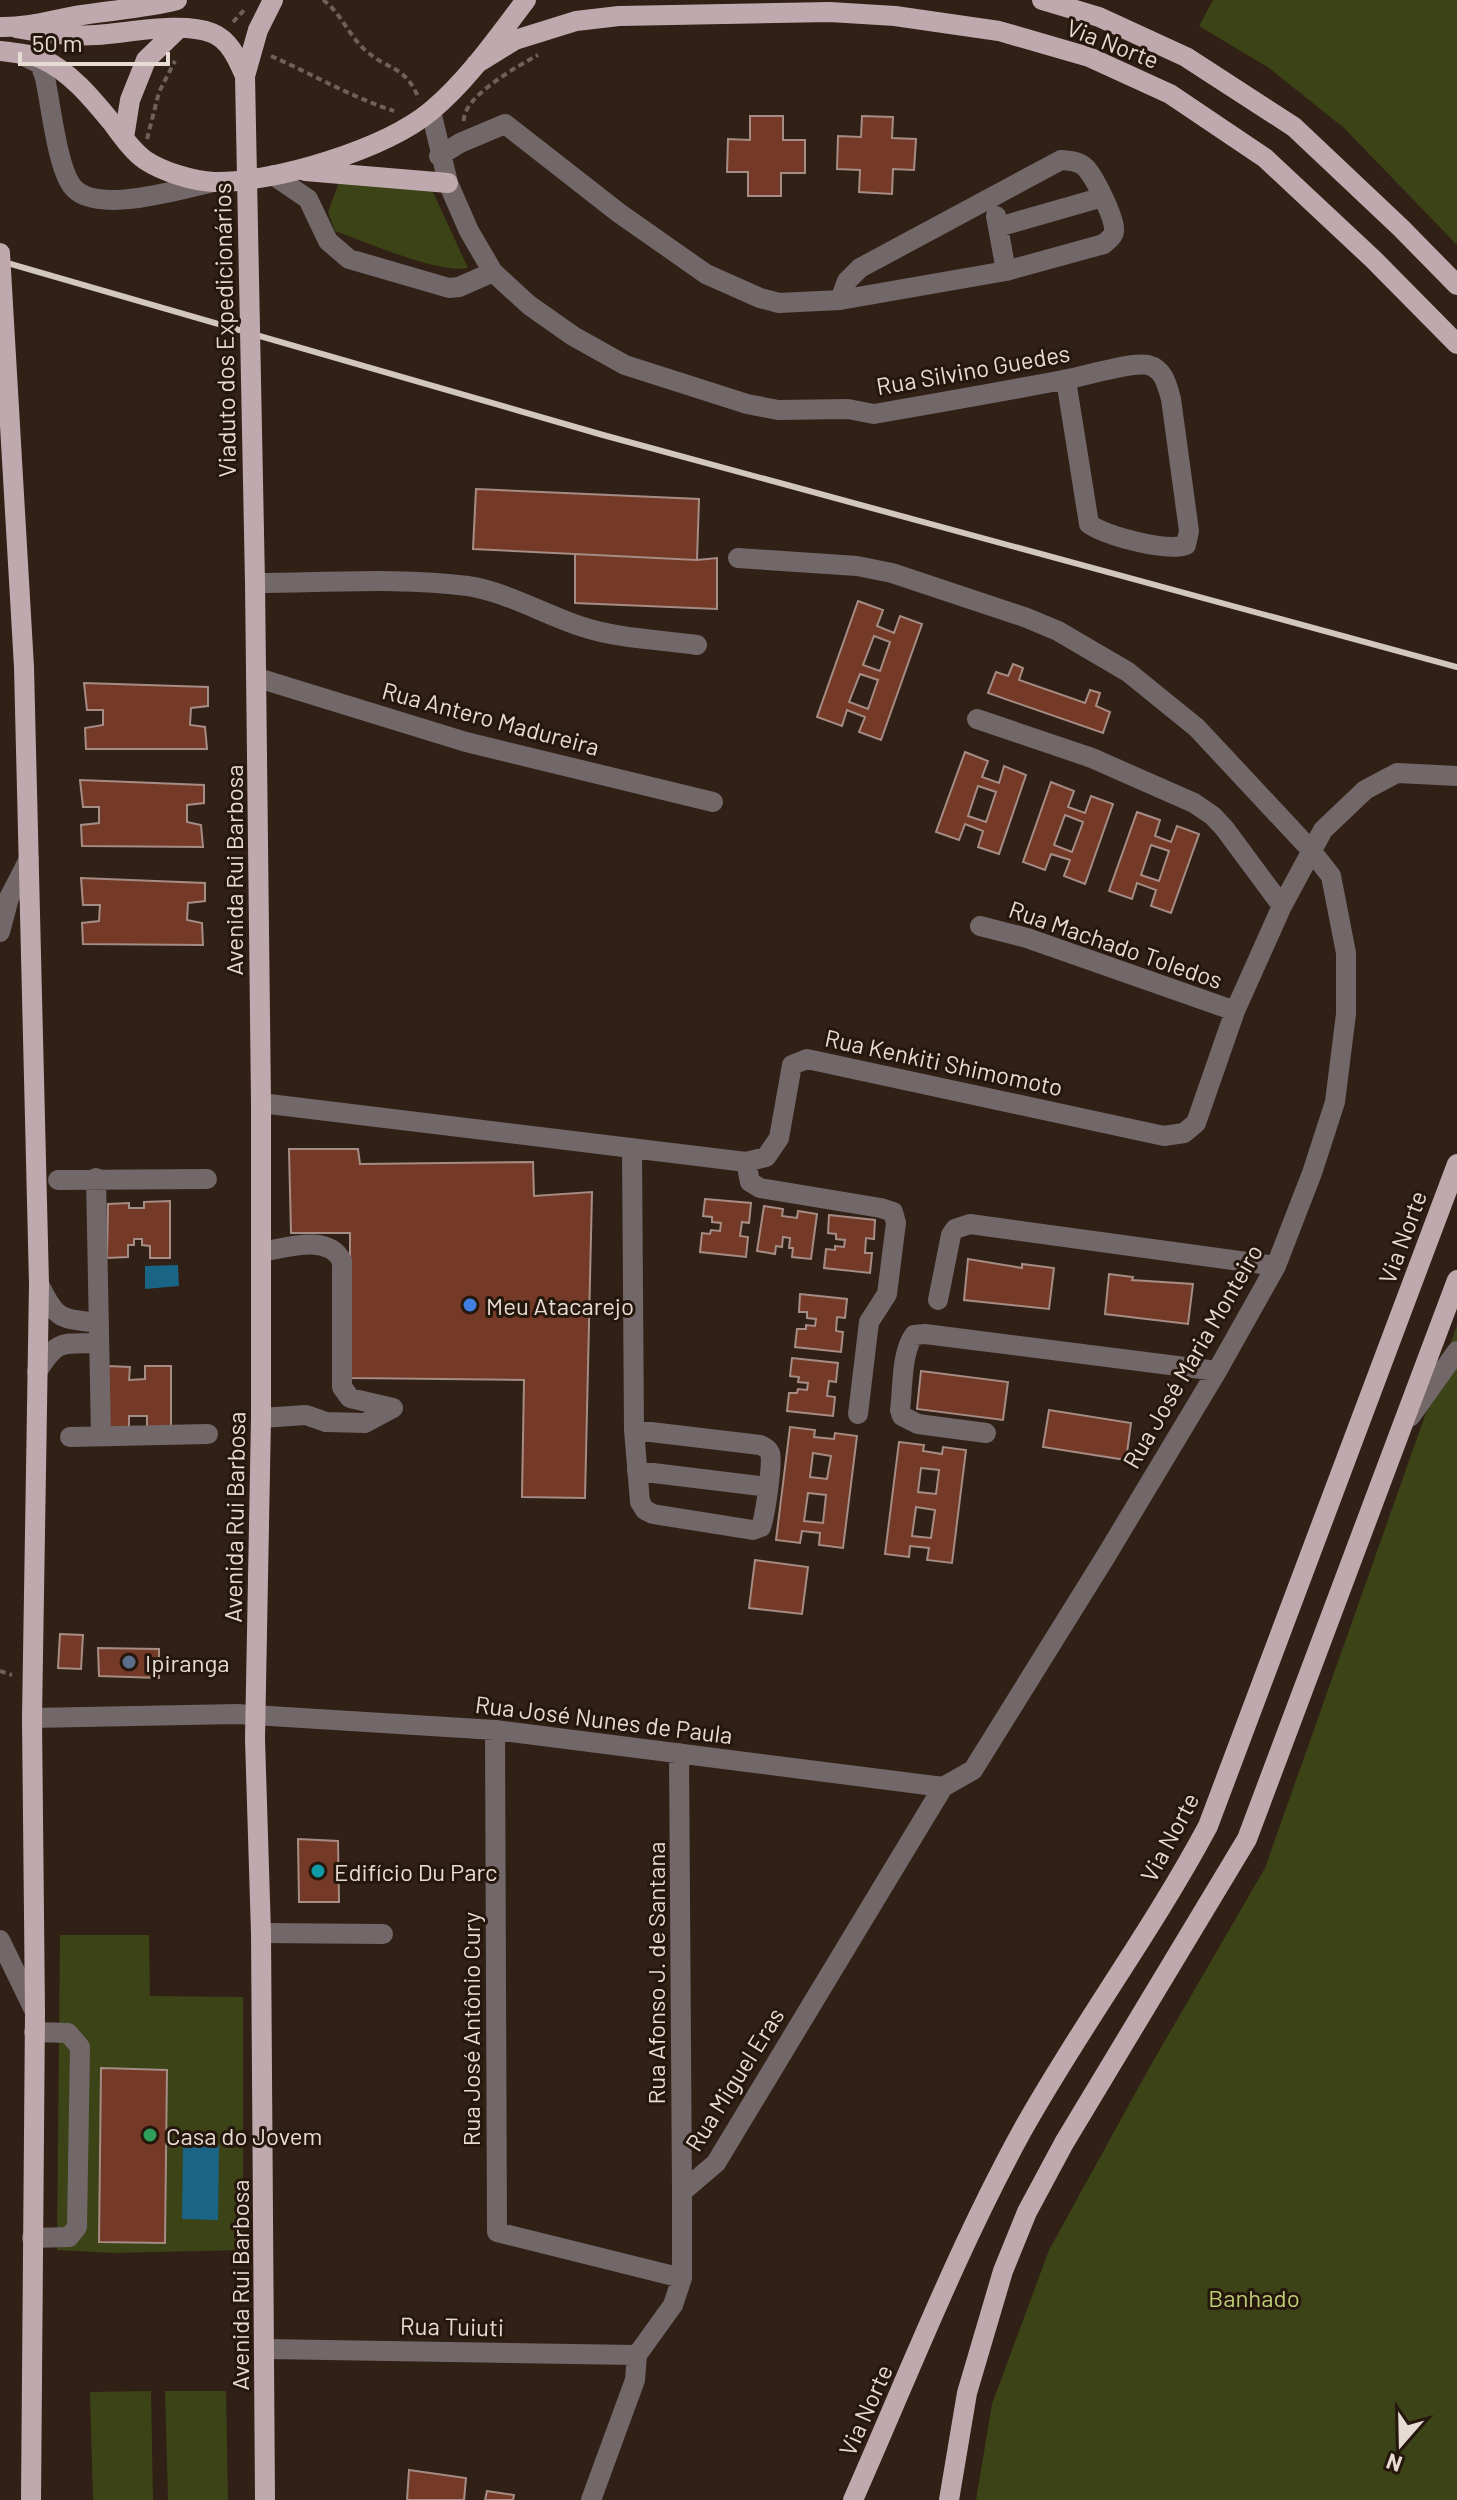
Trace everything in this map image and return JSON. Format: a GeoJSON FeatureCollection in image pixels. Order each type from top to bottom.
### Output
{"type":"FeatureCollection","features":[{"type":"Feature","properties":{"kind":"main road"},"geometry":{"type":"LineString","coordinates":[[8,27],[177,0]]}},
{"type":"Feature","properties":{"kind":"main road"},"geometry":{"type":"LineString","coordinates":[[245,76],[258,30],[273,0]]}},
{"type":"Feature","properties":{"kind":"main road"},"geometry":{"type":"LineString","coordinates":[[0,51],[41,58],[59,69],[103,112],[143,159],[165,170],[213,182],[283,172],[344,156],[381,142],[422,116],[476,64],[526,0]]}},
{"type":"Feature","properties":{"kind":"main road","name":"Via Norte"},"geometry":{"type":"LineString","coordinates":[[1042,0],[1099,17],[1186,57],[1294,127],[1457,285]]}},
{"type":"Feature","properties":{"kind":"main road","name":"Via Norte"},"geometry":{"type":"LineString","coordinates":[[476,64],[515,40],[576,21],[619,16],[830,12],[895,16],[999,31],[1089,57],[1170,94],[1265,158],[1373,259],[1457,344]]}},
{"type":"Feature","properties":{"kind":"main road"},"geometry":{"type":"LineString","coordinates":[[8,27],[50,34],[92,36],[178,29],[214,34],[230,46],[245,76]]}},
{"type":"Feature","properties":{"kind":"main road"},"geometry":{"type":"LineString","coordinates":[[124,138],[130,100],[146,60],[178,29]]}},
{"type":"Feature","properties":{"kind":"main road","name":"Viaduto dos Expedicionários"},"geometry":{"type":"LineString","coordinates":[[245,76],[255,583]]}},
{"type":"Feature","properties":{"kind":"main road"},"geometry":{"type":"LineString","coordinates":[[283,172],[448,183]]}},
{"type":"Feature","properties":{"kind":"main road"},"geometry":{"type":"LineString","coordinates":[[0,253],[24,667],[39,1284],[32,1718],[35,2022],[31,2500]]}},
{"type":"Feature","properties":{"kind":"main road","name":"Avenida Rui Barbosa"},"geometry":{"type":"LineString","coordinates":[[255,583],[261,1103],[261,1418],[255,1739],[261,1933],[265,2500]]}},
{"type":"Feature","properties":{"kind":"main road","name":"Via Norte"},"geometry":{"type":"LineString","coordinates":[[853,2500],[997,2177],[1073,2046],[1179,1879],[1208,1826],[1457,1164]]}},
{"type":"Feature","properties":{"kind":"main road"},"geometry":{"type":"LineString","coordinates":[[949,2500],[967,2393],[1003,2271],[1021,2227],[1064,2143],[1247,1839],[1457,1280]]}},
{"type":"Feature","properties":{"kind":"street"},"geometry":{"type":"LineString","coordinates":[[21,54],[40,64],[64,168],[73,188],[94,199],[137,199],[213,182]]}},
{"type":"Feature","properties":{"kind":"street","name":"Rua Silvino Guedes"},"geometry":{"type":"LineString","coordinates":[[422,116],[469,231],[493,272],[529,305],[602,355],[625,365],[697,389],[778,410],[848,409],[874,414],[1133,365],[1148,365],[1160,370],[1167,382],[1176,429],[1189,531],[1186,545],[1170,548],[1089,524],[1066,380]]}},
{"type":"Feature","properties":{"kind":"street"},"geometry":{"type":"LineString","coordinates":[[439,156],[466,140],[505,124],[619,213],[706,274],[760,298],[787,304],[840,300],[1006,271],[1104,244],[1114,229],[1103,197],[1087,169],[1076,162],[1061,160],[860,268],[847,281],[840,300]]}},
{"type":"Feature","properties":{"kind":"street"},"geometry":{"type":"LineString","coordinates":[[283,172],[308,199],[328,241],[349,259],[449,288],[459,287],[493,272]]}},
{"type":"Feature","properties":{"kind":"street"},"geometry":{"type":"LineString","coordinates":[[998,227],[1103,197]]}},
{"type":"Feature","properties":{"kind":"street"},"geometry":{"type":"LineString","coordinates":[[993,198],[1006,271]]}},
{"type":"Feature","properties":{"kind":"street","name":"Rua José Maria Monteiro"},"geometry":{"type":"LineString","coordinates":[[738,558],[857,566],[892,573],[1058,631],[1128,672],[1197,728],[1310,849],[1331,876],[1346,953],[1346,1014],[1335,1102],[1276,1266],[1217,1371],[973,1770],[943,1787]]}},
{"type":"Feature","properties":{"kind":"street"},"geometry":{"type":"LineString","coordinates":[[255,583],[433,583],[471,587],[500,594],[587,628],[697,645]]}},
{"type":"Feature","properties":{"kind":"street","name":"Rua Antero Madureira"},"geometry":{"type":"LineString","coordinates":[[258,678],[466,742],[713,802]]}},
{"type":"Feature","properties":{"kind":"street"},"geometry":{"type":"LineString","coordinates":[[977,719],[1092,758],[1194,803],[1225,829],[1282,906]]}},
{"type":"Feature","properties":{"kind":"street","name":"Rua Kenkiti Shimomoto"},"geometry":{"type":"LineString","coordinates":[[746,1162],[766,1157],[779,1138],[792,1065],[807,1059],[1164,1136],[1184,1133],[1196,1123],[1235,1011],[1282,906],[1310,849],[1323,830],[1365,790],[1397,773],[1457,776]]}},
{"type":"Feature","properties":{"kind":"street"},"geometry":{"type":"LineString","coordinates":[[0,932],[9,898],[29,859]]}},
{"type":"Feature","properties":{"kind":"street","name":"Rua Machado Toledos"},"geometry":{"type":"LineString","coordinates":[[980,926],[1027,938],[1235,1011]]}},
{"type":"Feature","properties":{"kind":"street"},"geometry":{"type":"LineString","coordinates":[[261,1103],[746,1162],[750,1182],[760,1188],[893,1212],[896,1223],[887,1294],[869,1322],[858,1414]]}},
{"type":"Feature","properties":{"kind":"street"},"geometry":{"type":"LineString","coordinates":[[632,1148],[634,1430],[640,1502],[645,1510],[753,1530],[761,1527],[770,1453],[760,1445],[634,1430]]}},
{"type":"Feature","properties":{"kind":"street"},"geometry":{"type":"LineString","coordinates":[[96,1178],[101,1436]]}},
{"type":"Feature","properties":{"kind":"street"},"geometry":{"type":"LineString","coordinates":[[58,1180],[207,1179]]}},
{"type":"Feature","properties":{"kind":"street"},"geometry":{"type":"LineString","coordinates":[[938,1300],[951,1235],[955,1229],[970,1224],[1276,1266]]}},
{"type":"Feature","properties":{"kind":"street"},"geometry":{"type":"LineString","coordinates":[[261,1252],[307,1244],[327,1246],[338,1252],[342,1261],[342,1387],[350,1398],[393,1408],[365,1423],[326,1422],[306,1415],[261,1418]]}},
{"type":"Feature","properties":{"kind":"street"},"geometry":{"type":"LineString","coordinates":[[39,1284],[50,1308],[62,1318],[99,1333]]}},
{"type":"Feature","properties":{"kind":"street"},"geometry":{"type":"LineString","coordinates":[[37,1372],[49,1352],[60,1344],[99,1333]]}},
{"type":"Feature","properties":{"kind":"street"},"geometry":{"type":"LineString","coordinates":[[986,1433],[918,1424],[902,1416],[900,1410],[907,1354],[914,1335],[1217,1371]]}},
{"type":"Feature","properties":{"kind":"street"},"geometry":{"type":"LineString","coordinates":[[1401,1430],[1457,1351]]}},
{"type":"Feature","properties":{"kind":"street"},"geometry":{"type":"LineString","coordinates":[[70,1437],[208,1434]]}},
{"type":"Feature","properties":{"kind":"street"},"geometry":{"type":"LineString","coordinates":[[637,1471],[768,1487]]}},
{"type":"Feature","properties":{"kind":"street","name":"Rua José Nunes de Paula"},"geometry":{"type":"LineString","coordinates":[[32,1718],[237,1714],[495,1730],[943,1787]]}},
{"type":"Feature","properties":{"kind":"street","name":"Rua José Antônio Cury"},"geometry":{"type":"LineString","coordinates":[[495,1730],[497,2232],[682,2278]]}},
{"type":"Feature","properties":{"kind":"street","name":"Rua Afonso J. de Santana"},"geometry":{"type":"LineString","coordinates":[[679,1753],[682,2192]]}},
{"type":"Feature","properties":{"kind":"street","name":"Rua Miguel Eras"},"geometry":{"type":"LineString","coordinates":[[682,2192],[716,2163],[943,1787]]}},
{"type":"Feature","properties":{"kind":"street"},"geometry":{"type":"LineString","coordinates":[[261,1933],[383,1934]]}},
{"type":"Feature","properties":{"kind":"street"},"geometry":{"type":"LineString","coordinates":[[0,1940],[35,2022],[68,2033],[80,2047],[77,2227],[69,2237],[32,2238]]}},
{"type":"Feature","properties":{"kind":"street"},"geometry":{"type":"LineString","coordinates":[[591,2500],[635,2380],[637,2355],[673,2305],[682,2278],[682,2192]]}},
{"type":"Feature","properties":{"kind":"street","name":"Rua Tuiuti"},"geometry":{"type":"LineString","coordinates":[[266,2349],[637,2355]]}},
{"type":"Feature","properties":{"kind":"path"},"geometry":{"type":"LineString","coordinates":[[219,38],[252,0]]}},
{"type":"Feature","properties":{"kind":"path"},"geometry":{"type":"LineString","coordinates":[[323,0],[344,21],[350,35],[367,52],[406,75],[419,98],[422,116]]}},
{"type":"Feature","properties":{"kind":"path"},"geometry":{"type":"LineString","coordinates":[[466,140],[463,114],[472,101],[508,72],[542,53]]}},
{"type":"Feature","properties":{"kind":"path"},"geometry":{"type":"LineString","coordinates":[[266,54],[422,116]]}},
{"type":"Feature","properties":{"kind":"path"},"geometry":{"type":"LineString","coordinates":[[143,159],[159,92],[177,59]]}},
{"type":"Feature","properties":{"kind":"green space"},"geometry":{"type":"Polygon","coordinates":[[[1213,0],[1457,0],[1457,245],[1344,128],[1269,68],[1199,26],[1213,0]]]}},
{"type":"Feature","properties":{"kind":"green space"},"geometry":{"type":"Polygon","coordinates":[[[339,182],[432,190],[468,268],[455,269],[421,262],[335,231],[328,212],[339,182]]]}},
{"type":"Feature","properties":{"kind":"green space","name":"Banhado"},"geometry":{"type":"Polygon","coordinates":[[[1457,1325],[1457,2500],[976,2500],[992,2404],[1049,2250],[1148,2070],[1265,1868],[1457,1325]]]}},
{"type":"Feature","properties":{"kind":"green space","name":"Casa do Jovem"},"geometry":{"type":"Polygon","coordinates":[[[60,1935],[149,1935],[150,1996],[243,1997],[243,2250],[114,2253],[57,2250],[60,1935]]]}},
{"type":"Feature","properties":{"kind":"green space"},"geometry":{"type":"Polygon","coordinates":[[[151,2391],[153,2500],[93,2500],[90,2392],[151,2391]]]}},
{"type":"Feature","properties":{"kind":"green space"},"geometry":{"type":"Polygon","coordinates":[[[165,2391],[226,2391],[228,2500],[168,2500],[165,2391]]]}},
{"type":"Feature","properties":{"kind":"water"},"geometry":{"type":"Polygon","coordinates":[[[178,1265],[179,1286],[145,1289],[145,1266],[178,1265]]]}},
{"type":"Feature","properties":{"kind":"water"},"geometry":{"type":"Polygon","coordinates":[[[183,2145],[219,2146],[218,2220],[182,2219],[183,2145]]]}},
{"type":"Feature","properties":{"kind":"building"},"geometry":{"type":"Polygon","coordinates":[[[750,116],[783,116],[783,140],[805,140],[805,173],[781,173],[781,196],[748,196],[748,172],[727,172],[728,139],[750,140],[750,116]]]}},
{"type":"Feature","properties":{"kind":"building"},"geometry":{"type":"Polygon","coordinates":[[[862,116],[893,117],[892,138],[916,139],[914,170],[893,169],[892,194],[859,192],[860,170],[837,169],[838,136],[861,137],[862,116]]]}},
{"type":"Feature","properties":{"kind":"building"},"geometry":{"type":"Polygon","coordinates":[[[476,489],[699,499],[697,560],[473,549],[476,489]]]}},
{"type":"Feature","properties":{"kind":"building"},"geometry":{"type":"Polygon","coordinates":[[[575,554],[697,560],[717,558],[717,609],[575,603],[575,554]]]}},
{"type":"Feature","properties":{"kind":"building"},"geometry":{"type":"Polygon","coordinates":[[[858,601],[883,610],[877,626],[894,633],[900,616],[922,624],[881,740],[859,732],[865,717],[847,710],[842,726],[817,717],[858,601]],[[874,636],[863,665],[880,671],[890,642],[874,636]],[[860,674],[849,702],[868,709],[878,680],[860,674]]]}},
{"type":"Feature","properties":{"kind":"building"},"geometry":{"type":"Polygon","coordinates":[[[1013,664],[1023,668],[1019,680],[1085,703],[1090,690],[1100,693],[1096,706],[1110,712],[1103,733],[988,693],[996,672],[1008,676],[1013,664]]]}},
{"type":"Feature","properties":{"kind":"building"},"geometry":{"type":"Polygon","coordinates":[[[84,683],[208,687],[208,706],[191,708],[190,725],[205,727],[207,749],[86,749],[85,728],[103,725],[103,710],[87,710],[84,683]]]}},
{"type":"Feature","properties":{"kind":"building"},"geometry":{"type":"Polygon","coordinates":[[[965,752],[988,761],[982,777],[999,783],[1004,766],[1026,775],[999,854],[978,847],[983,831],[965,824],[959,840],[936,832],[965,752]],[[978,786],[968,816],[986,822],[996,792],[978,786]]]}},
{"type":"Feature","properties":{"kind":"building"},"geometry":{"type":"Polygon","coordinates":[[[80,780],[204,785],[204,803],[187,805],[187,822],[201,825],[203,847],[82,846],[81,825],[99,823],[99,807],[83,807],[80,780]]]}},
{"type":"Feature","properties":{"kind":"building"},"geometry":{"type":"Polygon","coordinates":[[[1051,782],[1074,791],[1068,807],[1085,813],[1091,796],[1113,804],[1085,884],[1064,876],[1070,860],[1051,854],[1045,870],[1023,862],[1051,782]],[[1065,815],[1054,845],[1072,852],[1083,822],[1065,815]]]}},
{"type":"Feature","properties":{"kind":"building"},"geometry":{"type":"Polygon","coordinates":[[[1137,812],[1160,820],[1155,836],[1171,842],[1177,826],[1199,834],[1171,913],[1151,906],[1156,890],[1137,883],[1132,899],[1109,891],[1137,812]],[[1151,845],[1141,875],[1159,881],[1169,851],[1151,845]]]}},
{"type":"Feature","properties":{"kind":"building"},"geometry":{"type":"Polygon","coordinates":[[[81,878],[205,883],[205,901],[188,903],[187,920],[202,923],[203,945],[83,944],[82,923],[99,921],[100,905],[83,905],[81,878]]]}},
{"type":"Feature","properties":{"kind":"building","name":"Meu Atacarejo"},"geometry":{"type":"Polygon","coordinates":[[[289,1149],[358,1149],[360,1164],[533,1162],[534,1196],[592,1192],[585,1498],[522,1497],[524,1380],[350,1378],[350,1233],[291,1233],[289,1149]]]}},
{"type":"Feature","properties":{"kind":"building"},"geometry":{"type":"Polygon","coordinates":[[[705,1199],[751,1203],[749,1223],[742,1222],[740,1236],[748,1237],[746,1257],[700,1252],[702,1233],[720,1231],[721,1223],[703,1216],[705,1199]]]}},
{"type":"Feature","properties":{"kind":"building"},"geometry":{"type":"Polygon","coordinates":[[[170,1201],[170,1258],[150,1258],[150,1246],[142,1245],[142,1239],[134,1239],[134,1245],[128,1245],[128,1257],[107,1258],[108,1204],[129,1203],[129,1208],[144,1208],[144,1202],[170,1201]]]}},
{"type":"Feature","properties":{"kind":"building"},"geometry":{"type":"Polygon","coordinates":[[[764,1206],[783,1209],[782,1216],[797,1218],[798,1211],[817,1214],[811,1259],[792,1257],[790,1238],[783,1237],[782,1247],[776,1246],[775,1254],[757,1251],[764,1206]]]}},
{"type":"Feature","properties":{"kind":"building"},"geometry":{"type":"Polygon","coordinates":[[[829,1215],[875,1220],[874,1239],[866,1238],[865,1253],[872,1253],[870,1273],[824,1268],[826,1249],[844,1247],[845,1240],[836,1239],[836,1234],[828,1233],[829,1215]]]}},
{"type":"Feature","properties":{"kind":"building"},"geometry":{"type":"Polygon","coordinates":[[[968,1259],[1022,1268],[1022,1264],[1054,1268],[1049,1309],[964,1300],[968,1259]]]}},
{"type":"Feature","properties":{"kind":"building"},"geometry":{"type":"Polygon","coordinates":[[[1109,1274],[1133,1277],[1132,1280],[1193,1284],[1188,1324],[1105,1314],[1109,1274]]]}},
{"type":"Feature","properties":{"kind":"building"},"geometry":{"type":"Polygon","coordinates":[[[800,1294],[847,1299],[845,1318],[837,1317],[836,1331],[843,1332],[841,1352],[795,1347],[797,1329],[806,1329],[806,1325],[815,1326],[816,1319],[807,1318],[807,1312],[799,1312],[800,1294]]]}},
{"type":"Feature","properties":{"kind":"building"},"geometry":{"type":"Polygon","coordinates":[[[792,1358],[838,1363],[836,1382],[829,1381],[827,1396],[835,1397],[833,1416],[787,1411],[789,1393],[797,1393],[798,1389],[807,1390],[808,1383],[798,1382],[799,1377],[790,1376],[792,1358]]]}},
{"type":"Feature","properties":{"kind":"building"},"geometry":{"type":"Polygon","coordinates":[[[108,1366],[130,1367],[129,1380],[145,1379],[145,1366],[171,1366],[171,1431],[147,1431],[147,1416],[129,1416],[129,1431],[108,1431],[108,1366]]]}},
{"type":"Feature","properties":{"kind":"building"},"geometry":{"type":"Polygon","coordinates":[[[921,1371],[1008,1382],[1003,1420],[917,1409],[921,1371]]]}},
{"type":"Feature","properties":{"kind":"building"},"geometry":{"type":"Polygon","coordinates":[[[1049,1410],[1131,1423],[1126,1460],[1043,1447],[1049,1410]]]}},
{"type":"Feature","properties":{"kind":"building"},"geometry":{"type":"Polygon","coordinates":[[[790,1427],[815,1430],[814,1437],[834,1439],[835,1433],[857,1436],[843,1548],[819,1545],[820,1533],[802,1531],[800,1543],[776,1540],[790,1427]],[[813,1453],[810,1477],[827,1479],[831,1456],[813,1453]],[[808,1493],[804,1521],[823,1523],[826,1495],[808,1493]]]}},
{"type":"Feature","properties":{"kind":"building"},"geometry":{"type":"Polygon","coordinates":[[[899,1442],[924,1445],[923,1451],[942,1454],[943,1447],[966,1450],[952,1563],[927,1560],[929,1548],[910,1546],[909,1557],[885,1554],[899,1442]],[[921,1468],[918,1492],[936,1494],[939,1470],[921,1468]],[[916,1507],[912,1536],[931,1538],[935,1510],[916,1507]]]}},
{"type":"Feature","properties":{"kind":"building"},"geometry":{"type":"Polygon","coordinates":[[[755,1560],[808,1567],[802,1614],[749,1608],[755,1560]]]}},
{"type":"Feature","properties":{"kind":"building","name":"Ipiranga"},"geometry":{"type":"Polygon","coordinates":[[[60,1634],[83,1635],[81,1669],[58,1668],[60,1634]]]}},
{"type":"Feature","properties":{"kind":"building","name":"Ipiranga"},"geometry":{"type":"Polygon","coordinates":[[[98,1648],[159,1649],[159,1678],[99,1676],[98,1648]]]}},
{"type":"Feature","properties":{"kind":"building","name":"Edifício Du Parc"},"geometry":{"type":"Polygon","coordinates":[[[298,1839],[338,1841],[339,1902],[299,1902],[298,1839]]]}},
{"type":"Feature","properties":{"kind":"building","name":"Casa do Jovem"},"geometry":{"type":"Polygon","coordinates":[[[101,2068],[167,2070],[165,2243],[99,2242],[101,2068]]]}},
{"type":"Feature","properties":{"kind":"building"},"geometry":{"type":"Polygon","coordinates":[[[409,2470],[466,2478],[464,2500],[407,2500],[409,2470]]]}},
{"type":"Feature","properties":{"kind":"building"},"geometry":{"type":"Polygon","coordinates":[[[487,2491],[514,2495],[513,2500],[485,2500],[487,2491]]]}},
{"type":"Feature","properties":{"kind":"railway"},"geometry":{"type":"LineString","coordinates":[[0,261],[603,435],[1457,667]]}},
{"type":"Feature","properties":{"kind":"place","name":"Meu Atacarejo"},"geometry":{"type":"Point","coordinates":[470,1305]}},
{"type":"Feature","properties":{"kind":"place","name":"Ipiranga"},"geometry":{"type":"Point","coordinates":[129,1662]}},
{"type":"Feature","properties":{"kind":"place","name":"Edifício Du Parc"},"geometry":{"type":"Point","coordinates":[318,1871]}},
{"type":"Feature","properties":{"kind":"place","name":"Casa do Jovem"},"geometry":{"type":"Point","coordinates":[150,2135]}}]}
